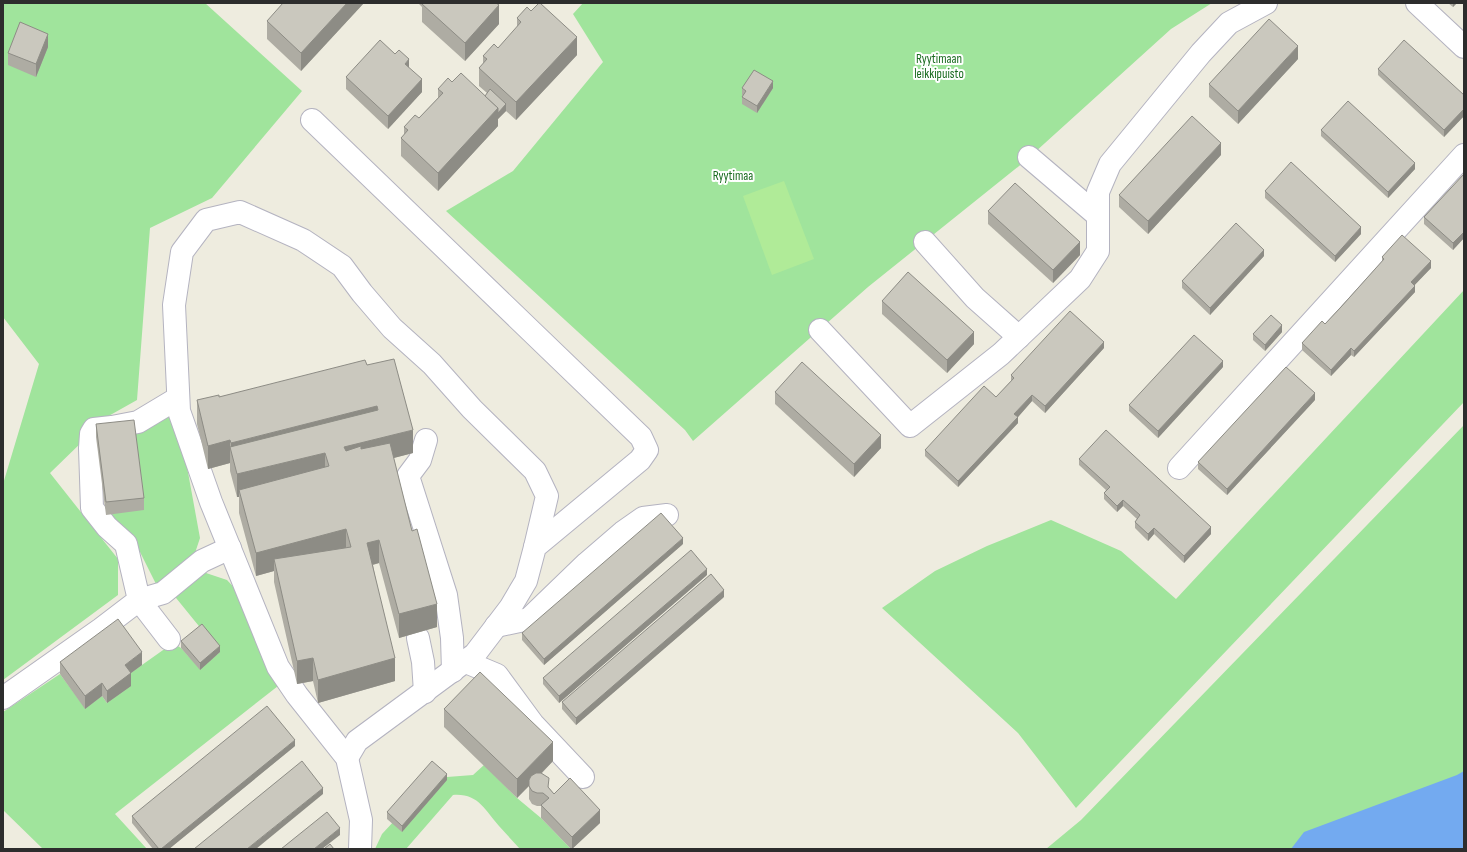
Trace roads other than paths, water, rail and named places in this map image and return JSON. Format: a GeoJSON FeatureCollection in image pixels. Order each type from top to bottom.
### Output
{"type":"FeatureCollection","features":[{"type":"Feature","properties":{"kind":"lane"},"geometry":{"type":"LineString","coordinates":[[820,330],[910,426],[1001,354],[1080,279],[1098,251],[1098,192],[1110,164],[1201,53],[1229,23],[1266,3]]}},
{"type":"Feature","properties":{"kind":"lane"},"geometry":{"type":"LineString","coordinates":[[1417,3],[1463,44]]}},
{"type":"Feature","properties":{"kind":"lane"},"geometry":{"type":"LineString","coordinates":[[312,120],[641,436],[647,450],[640,460],[535,547]]}},
{"type":"Feature","properties":{"kind":"lane"},"geometry":{"type":"LineString","coordinates":[[1180,468],[1464,155]]}},
{"type":"Feature","properties":{"kind":"lane"},"geometry":{"type":"LineString","coordinates":[[1030,157],[1097,215]]}},
{"type":"Feature","properties":{"kind":"lane"},"geometry":{"type":"LineString","coordinates":[[347,758],[357,741],[475,654],[510,608],[526,581],[547,496],[535,471],[472,409],[432,364],[392,328],[362,293],[342,266],[302,240],[240,212],[206,220],[182,252],[174,305],[179,411],[196,462],[278,667],[297,695],[347,758],[361,820],[360,849]]}},
{"type":"Feature","properties":{"kind":"lane"},"geometry":{"type":"LineString","coordinates":[[924,242],[975,298],[1019,337]]}},
{"type":"Feature","properties":{"kind":"lane"},"geometry":{"type":"LineString","coordinates":[[169,640],[139,600],[126,544],[107,527],[92,508],[90,448],[91,434],[94,429],[138,422],[178,398]]}},
{"type":"Feature","properties":{"kind":"lane"},"geometry":{"type":"LineString","coordinates":[[426,440],[420,460],[408,476],[446,595],[452,638],[459,666]]}},
{"type":"Feature","properties":{"kind":"lane"},"geometry":{"type":"LineString","coordinates":[[496,626],[529,619],[587,563],[623,532],[643,518],[667,515]]}},
{"type":"Feature","properties":{"kind":"lane"},"geometry":{"type":"LineString","coordinates":[[3,698],[101,629],[139,600],[164,593],[202,561],[230,548]]}},
{"type":"Feature","properties":{"kind":"lane"},"geometry":{"type":"LineString","coordinates":[[418,638],[423,662],[425,692]]}},
{"type":"Feature","properties":{"kind":"lane"},"geometry":{"type":"LineString","coordinates":[[459,666],[497,675],[533,724],[584,777]]}},
{"type":"Feature","properties":{"kind":"water"},"geometry":{"type":"Polygon","coordinates":[[[1464,771],[1464,849],[1291,849],[1304,832],[1457,775],[1464,771]]]}},
{"type":"Feature","properties":{"kind":"park label","name":"Ryytimaan leikkipuisto"},"geometry":{"type":"Point","coordinates":[939,66]}},
{"type":"Feature","properties":{"kind":"park label","name":"Ryytimaa"},"geometry":{"type":"Point","coordinates":[733,176]}}]}
